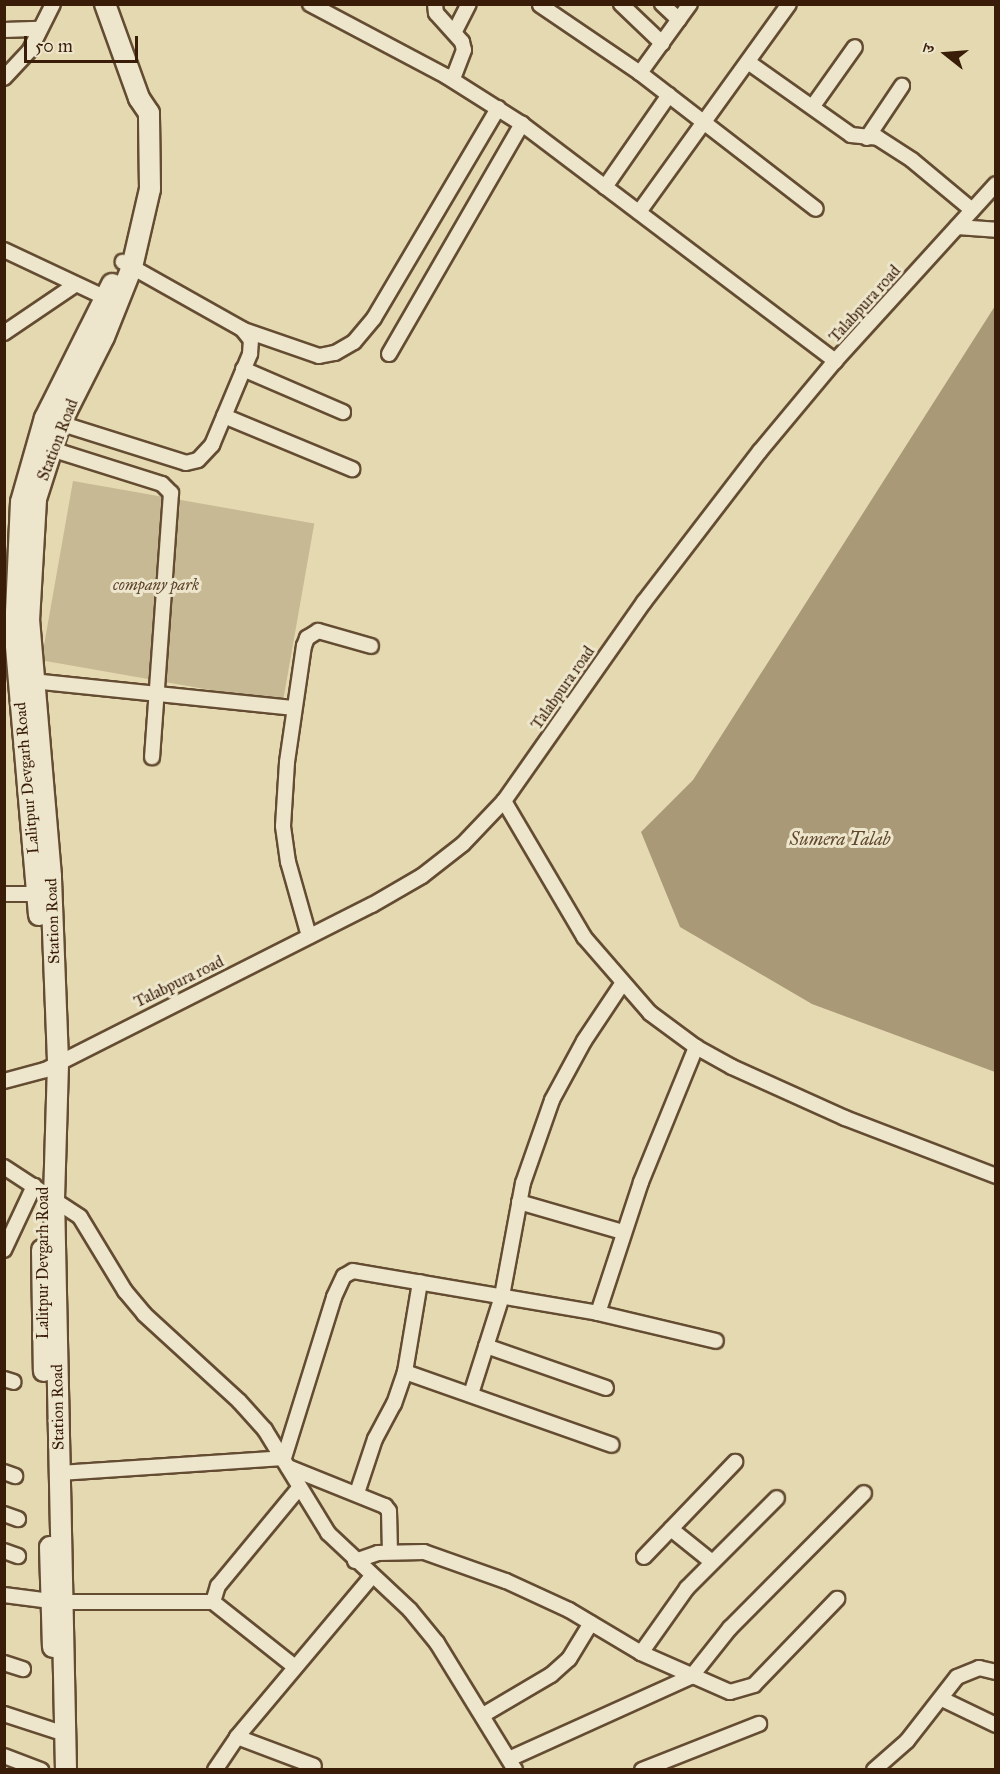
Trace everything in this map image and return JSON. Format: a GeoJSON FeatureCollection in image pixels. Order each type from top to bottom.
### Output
{"type":"FeatureCollection","features":[{"type":"Feature","properties":{"kind":"main road","name":"Lalitpur Devgarh Road"},"geometry":{"type":"LineString","coordinates":[[56,1770],[58,1602],[42,1299],[44,1193],[51,1065],[39,894],[18,679],[15,572],[21,502],[106,298],[127,264],[137,200],[139,98],[105,4]]}},
{"type":"Feature","properties":{"kind":"main road","name":"Station Road"},"geometry":{"type":"LineString","coordinates":[[51,1065],[51,876],[32,681],[29,621],[32,529],[36,499],[51,449],[53,421],[104,337],[127,264]]}},
{"type":"Feature","properties":{"kind":"main road","name":"Station Road"},"geometry":{"type":"LineString","coordinates":[[44,1193],[59,1473],[58,1602],[66,1770]]}},
{"type":"Feature","properties":{"kind":"street"},"geometry":{"type":"LineString","coordinates":[[4,78],[30,50],[53,4]]}},
{"type":"Feature","properties":{"kind":"street"},"geometry":{"type":"LineString","coordinates":[[310,4],[453,80],[522,124],[835,361]]}},
{"type":"Feature","properties":{"kind":"street"},"geometry":{"type":"LineString","coordinates":[[435,4],[436,13],[455,31],[464,50],[453,80]]}},
{"type":"Feature","properties":{"kind":"street"},"geometry":{"type":"LineString","coordinates":[[455,31],[469,4]]}},
{"type":"Feature","properties":{"kind":"street"},"geometry":{"type":"LineString","coordinates":[[621,4],[662,43]]}},
{"type":"Feature","properties":{"kind":"street"},"geometry":{"type":"LineString","coordinates":[[662,4],[679,20]]}},
{"type":"Feature","properties":{"kind":"street"},"geometry":{"type":"LineString","coordinates":[[640,73],[690,4]]}},
{"type":"Feature","properties":{"kind":"street"},"geometry":{"type":"LineString","coordinates":[[639,212],[789,4]]}},
{"type":"Feature","properties":{"kind":"street"},"geometry":{"type":"LineString","coordinates":[[540,5],[640,73],[816,209]]}},
{"type":"Feature","properties":{"kind":"street"},"geometry":{"type":"LineString","coordinates":[[4,30],[40,29]]}},
{"type":"Feature","properties":{"kind":"street"},"geometry":{"type":"LineString","coordinates":[[813,106],[855,47]]}},
{"type":"Feature","properties":{"kind":"street"},"geometry":{"type":"LineString","coordinates":[[748,62],[851,135],[878,138],[912,160],[972,210]]}},
{"type":"Feature","properties":{"kind":"street"},"geometry":{"type":"LineString","coordinates":[[867,138],[902,86]]}},
{"type":"Feature","properties":{"kind":"street"},"geometry":{"type":"LineString","coordinates":[[606,187],[669,95]]}},
{"type":"Feature","properties":{"kind":"street"},"geometry":{"type":"LineString","coordinates":[[127,264],[242,329],[319,356],[335,353],[354,342],[375,318],[498,108]]}},
{"type":"Feature","properties":{"kind":"street"},"geometry":{"type":"LineString","coordinates":[[389,354],[522,124]]}},
{"type":"Feature","properties":{"kind":"street","name":"Talabpura road"},"geometry":{"type":"LineString","coordinates":[[4,1081],[51,1065],[309,936],[422,876],[463,844],[504,801],[644,602],[835,361],[996,184]]}},
{"type":"Feature","properties":{"kind":"street"},"geometry":{"type":"LineString","coordinates":[[957,227],[996,230]]}},
{"type":"Feature","properties":{"kind":"street"},"geometry":{"type":"LineString","coordinates":[[4,250],[106,298]]}},
{"type":"Feature","properties":{"kind":"street"},"geometry":{"type":"LineString","coordinates":[[4,333],[75,285]]}},
{"type":"Feature","properties":{"kind":"street"},"geometry":{"type":"LineString","coordinates":[[53,421],[186,463],[198,460],[212,445],[243,369],[251,340],[242,329]]}},
{"type":"Feature","properties":{"kind":"street"},"geometry":{"type":"LineString","coordinates":[[243,369],[343,412]]}},
{"type":"Feature","properties":{"kind":"street"},"geometry":{"type":"LineString","coordinates":[[224,416],[352,469]]}},
{"type":"Feature","properties":{"kind":"street"},"geometry":{"type":"LineString","coordinates":[[51,449],[162,483],[171,493],[154,693],[152,757]]}},
{"type":"Feature","properties":{"kind":"street"},"geometry":{"type":"LineString","coordinates":[[309,936],[288,862],[283,826],[293,708],[304,646],[311,633],[327,633],[371,646]]}},
{"type":"Feature","properties":{"kind":"street"},"geometry":{"type":"LineString","coordinates":[[32,681],[293,708]]}},
{"type":"Feature","properties":{"kind":"street"},"geometry":{"type":"LineString","coordinates":[[504,801],[584,937],[622,984],[650,1013],[696,1047],[845,1118],[996,1176]]}},
{"type":"Feature","properties":{"kind":"street"},"geometry":{"type":"LineString","coordinates":[[4,894],[39,894]]}},
{"type":"Feature","properties":{"kind":"street"},"geometry":{"type":"LineString","coordinates":[[471,1394],[502,1296],[519,1202],[552,1100],[584,1041],[622,984]]}},
{"type":"Feature","properties":{"kind":"street"},"geometry":{"type":"LineString","coordinates":[[598,1313],[622,1233],[666,1113],[696,1047]]}},
{"type":"Feature","properties":{"kind":"street"},"geometry":{"type":"LineString","coordinates":[[4,1167],[80,1217],[125,1291],[144,1314],[239,1401],[286,1462],[298,1488],[328,1533],[355,1561],[410,1610],[437,1643],[512,1764],[691,1677],[730,1628],[864,1493]]}},
{"type":"Feature","properties":{"kind":"street"},"geometry":{"type":"LineString","coordinates":[[4,1250],[44,1193]]}},
{"type":"Feature","properties":{"kind":"street"},"geometry":{"type":"LineString","coordinates":[[519,1202],[622,1233]]}},
{"type":"Feature","properties":{"kind":"street"},"geometry":{"type":"LineString","coordinates":[[286,1462],[334,1297],[344,1276],[364,1271],[598,1313],[716,1341]]}},
{"type":"Feature","properties":{"kind":"street"},"geometry":{"type":"LineString","coordinates":[[357,1493],[375,1439],[405,1372],[420,1282]]}},
{"type":"Feature","properties":{"kind":"street"},"geometry":{"type":"LineString","coordinates":[[486,1346],[606,1388]]}},
{"type":"Feature","properties":{"kind":"street"},"geometry":{"type":"LineString","coordinates":[[405,1372],[612,1445]]}},
{"type":"Feature","properties":{"kind":"street"},"geometry":{"type":"LineString","coordinates":[[59,1473],[286,1462],[357,1493],[389,1511],[390,1551]]}},
{"type":"Feature","properties":{"kind":"street"},"geometry":{"type":"LineString","coordinates":[[644,1557],[735,1462]]}},
{"type":"Feature","properties":{"kind":"street"},"geometry":{"type":"LineString","coordinates":[[213,1602],[218,1586],[298,1488]]}},
{"type":"Feature","properties":{"kind":"street"},"geometry":{"type":"LineString","coordinates":[[641,1653],[674,1603],[777,1498]]}},
{"type":"Feature","properties":{"kind":"street"},"geometry":{"type":"LineString","coordinates":[[671,1529],[712,1562]]}},
{"type":"Feature","properties":{"kind":"street"},"geometry":{"type":"LineString","coordinates":[[355,1561],[390,1551],[424,1552],[506,1581],[591,1623],[641,1653],[691,1677],[730,1692],[747,1690],[837,1599]]}},
{"type":"Feature","properties":{"kind":"street"},"geometry":{"type":"LineString","coordinates":[[215,1770],[237,1737],[372,1576]]}},
{"type":"Feature","properties":{"kind":"street"},"geometry":{"type":"LineString","coordinates":[[4,1595],[58,1602],[213,1602],[295,1667]]}},
{"type":"Feature","properties":{"kind":"street"},"geometry":{"type":"LineString","coordinates":[[483,1715],[551,1675],[569,1659],[591,1623]]}},
{"type":"Feature","properties":{"kind":"street"},"geometry":{"type":"LineString","coordinates":[[4,1663],[23,1669]]}},
{"type":"Feature","properties":{"kind":"street"},"geometry":{"type":"LineString","coordinates":[[874,1770],[907,1741],[942,1700],[957,1677],[967,1670],[979,1668],[996,1672]]}},
{"type":"Feature","properties":{"kind":"street"},"geometry":{"type":"LineString","coordinates":[[942,1700],[996,1725]]}},
{"type":"Feature","properties":{"kind":"street"},"geometry":{"type":"LineString","coordinates":[[4,1714],[56,1731]]}},
{"type":"Feature","properties":{"kind":"street"},"geometry":{"type":"LineString","coordinates":[[642,1770],[759,1724]]}},
{"type":"Feature","properties":{"kind":"street"},"geometry":{"type":"LineString","coordinates":[[237,1737],[314,1766]]}},
{"type":"Feature","properties":{"kind":"street"},"geometry":{"type":"LineString","coordinates":[[4,1756],[41,1770]]}},
{"type":"Feature","properties":{"kind":"green space","name":"company park"},"geometry":{"type":"Polygon","coordinates":[[[73,481],[314,524],[283,703],[41,660],[73,481]]]}},
{"type":"Feature","properties":{"kind":"water","name":"Sumera Talab"},"geometry":{"type":"Polygon","coordinates":[[[995,306],[995,1072],[812,1004],[680,927],[641,832],[693,780],[995,306]]]}}]}
